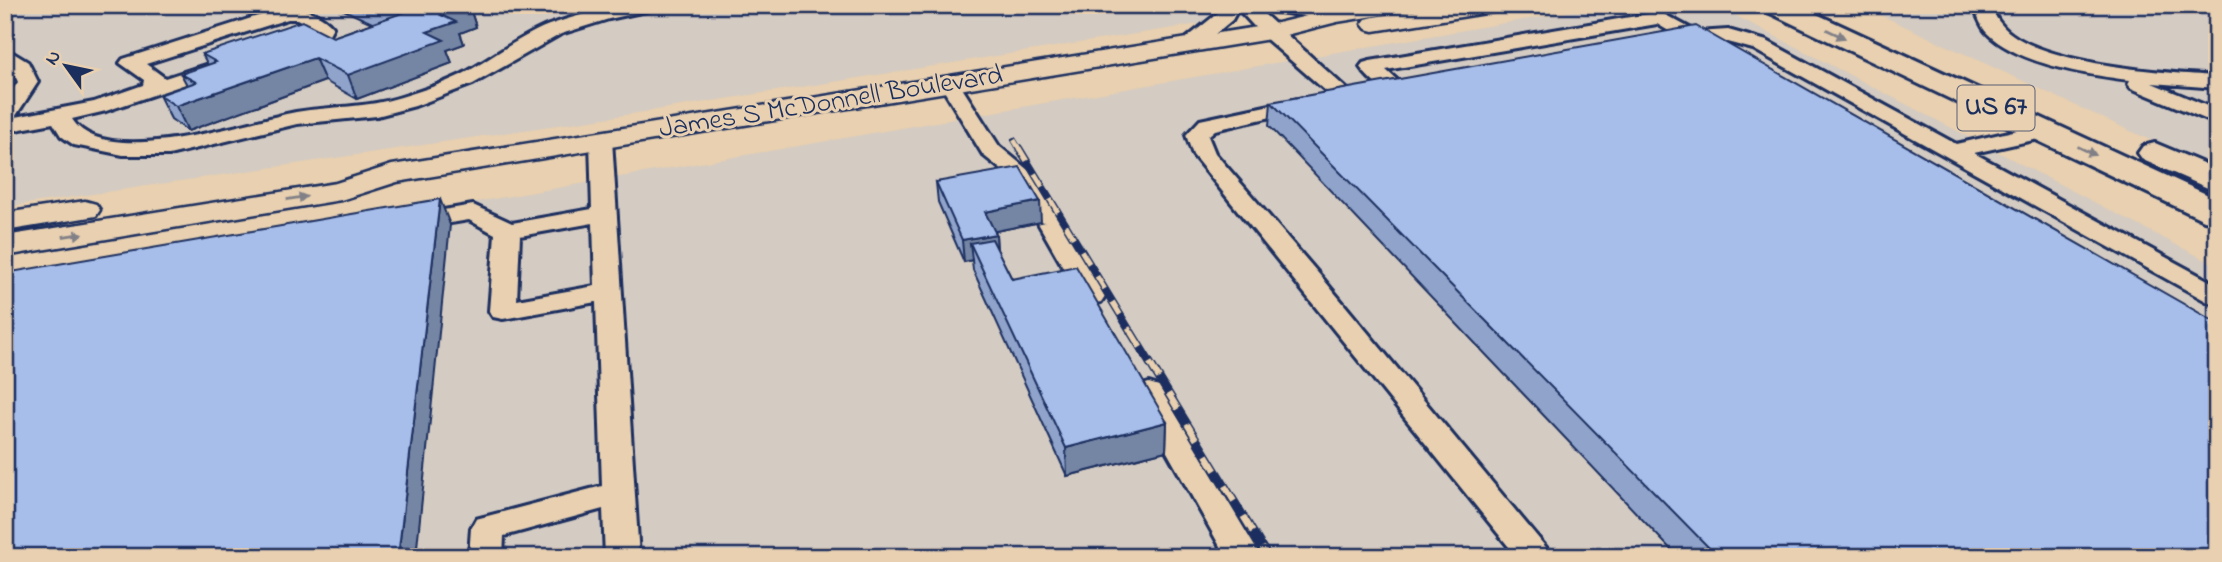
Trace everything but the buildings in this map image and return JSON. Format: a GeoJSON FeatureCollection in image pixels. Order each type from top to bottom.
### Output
{"type":"FeatureCollection","features":[{"type":"Feature","properties":{"kind":"highway","name":"US 67"},"geometry":{"type":"LineString","coordinates":[[1774,5],[2217,212]]}},
{"type":"Feature","properties":{"kind":"highway","name":"US 67"},"geometry":{"type":"LineString","coordinates":[[1833,5],[2217,182]]}},
{"type":"Feature","properties":{"kind":"main road","name":"James S McDonnell Boulevard"},"geometry":{"type":"LineString","coordinates":[[5,246],[341,191],[392,174],[1270,32],[1336,15],[1399,5]]}},
{"type":"Feature","properties":{"kind":"main road","name":"James S McDonnell Boulevard"},"geometry":{"type":"LineString","coordinates":[[1270,32],[1350,28],[1492,5]]}},
{"type":"Feature","properties":{"kind":"main road","name":"James S McDonnell Boulevard"},"geometry":{"type":"LineString","coordinates":[[15,218],[349,168],[392,174]]}},
{"type":"Feature","properties":{"kind":"lane"},"geometry":{"type":"LineString","coordinates":[[60,116],[68,131],[82,140],[123,148],[169,148],[297,118],[377,110],[418,99],[466,80],[564,27],[649,5]]}},
{"type":"Feature","properties":{"kind":"lane"},"geometry":{"type":"LineString","coordinates":[[1190,45],[1225,16],[1231,5]]}},
{"type":"Feature","properties":{"kind":"lane"},"geometry":{"type":"LineString","coordinates":[[1244,5],[1270,32],[1342,95]]}},
{"type":"Feature","properties":{"kind":"lane"},"geometry":{"type":"LineString","coordinates":[[1268,5],[1336,15]]}},
{"type":"Feature","properties":{"kind":"lane"},"geometry":{"type":"LineString","coordinates":[[1987,5],[1983,9],[1984,18],[1990,28],[2004,38],[2062,61],[2109,72],[2217,82]]}},
{"type":"Feature","properties":{"kind":"lane"},"geometry":{"type":"LineString","coordinates":[[152,89],[155,78],[130,63],[287,13],[301,14],[324,27],[321,32],[269,50]]}},
{"type":"Feature","properties":{"kind":"lane"},"geometry":{"type":"LineString","coordinates":[[1396,89],[1370,67],[1660,18],[1692,37]]}},
{"type":"Feature","properties":{"kind":"lane"},"geometry":{"type":"LineString","coordinates":[[1652,44],[1692,37],[1728,36],[1760,45],[2217,296]]}},
{"type":"Feature","properties":{"kind":"lane"},"geometry":{"type":"LineString","coordinates":[[5,54],[21,66],[27,82],[5,117]]}},
{"type":"Feature","properties":{"kind":"lane"},"geometry":{"type":"LineString","coordinates":[[5,125],[60,116],[230,63]]}},
{"type":"Feature","properties":{"kind":"lane"},"geometry":{"type":"LineString","coordinates":[[2109,72],[2217,118]]}},
{"type":"Feature","properties":{"kind":"lane"},"geometry":{"type":"LineString","coordinates":[[950,84],[991,150],[1022,175],[1105,318]]}},
{"type":"Feature","properties":{"kind":"lane"},"geometry":{"type":"LineString","coordinates":[[1423,85],[1342,95],[1208,125],[1197,135],[1204,155],[1537,557]]}},
{"type":"Feature","properties":{"kind":"lane"},"geometry":{"type":"LineString","coordinates":[[2169,97],[2217,100]]}},
{"type":"Feature","properties":{"kind":"lane"},"geometry":{"type":"LineString","coordinates":[[1953,151],[2044,131]]}},
{"type":"Feature","properties":{"kind":"lane"},"geometry":{"type":"LineString","coordinates":[[601,140],[622,557]]}},
{"type":"Feature","properties":{"kind":"lane"},"geometry":{"type":"LineString","coordinates":[[390,226],[473,212],[508,231],[605,214]]}},
{"type":"Feature","properties":{"kind":"lane"},"geometry":{"type":"LineString","coordinates":[[508,231],[503,311],[609,292]]}},
{"type":"Feature","properties":{"kind":"lane"},"geometry":{"type":"LineString","coordinates":[[1133,366],[1244,557]]}},
{"type":"Feature","properties":{"kind":"lane"},"geometry":{"type":"LineString","coordinates":[[486,557],[488,528],[619,492]]}},
{"type":"Feature","properties":{"kind":"shaded area"},"geometry":{"type":"Polygon","coordinates":[[[5,5],[1318,5],[618,116],[5,207],[5,5]]]}},
{"type":"Feature","properties":{"kind":"shaded area"},"geometry":{"type":"Polygon","coordinates":[[[1609,5],[1715,5],[2217,266],[2217,557],[5,557],[5,284],[1609,5]]]}},
{"type":"Feature","properties":{"kind":"shaded area"},"geometry":{"type":"Polygon","coordinates":[[[1859,5],[2217,5],[2217,171],[1859,5]]]}},
{"type":"Feature","properties":{"kind":"railway"},"geometry":{"type":"LineString","coordinates":[[1014,140],[1020,150]]}},
{"type":"Feature","properties":{"kind":"railway"},"geometry":{"type":"LineString","coordinates":[[1019,148],[1132,334]]}},
{"type":"Feature","properties":{"kind":"railway"},"geometry":{"type":"LineString","coordinates":[[1131,332],[1268,557]]}}]}
